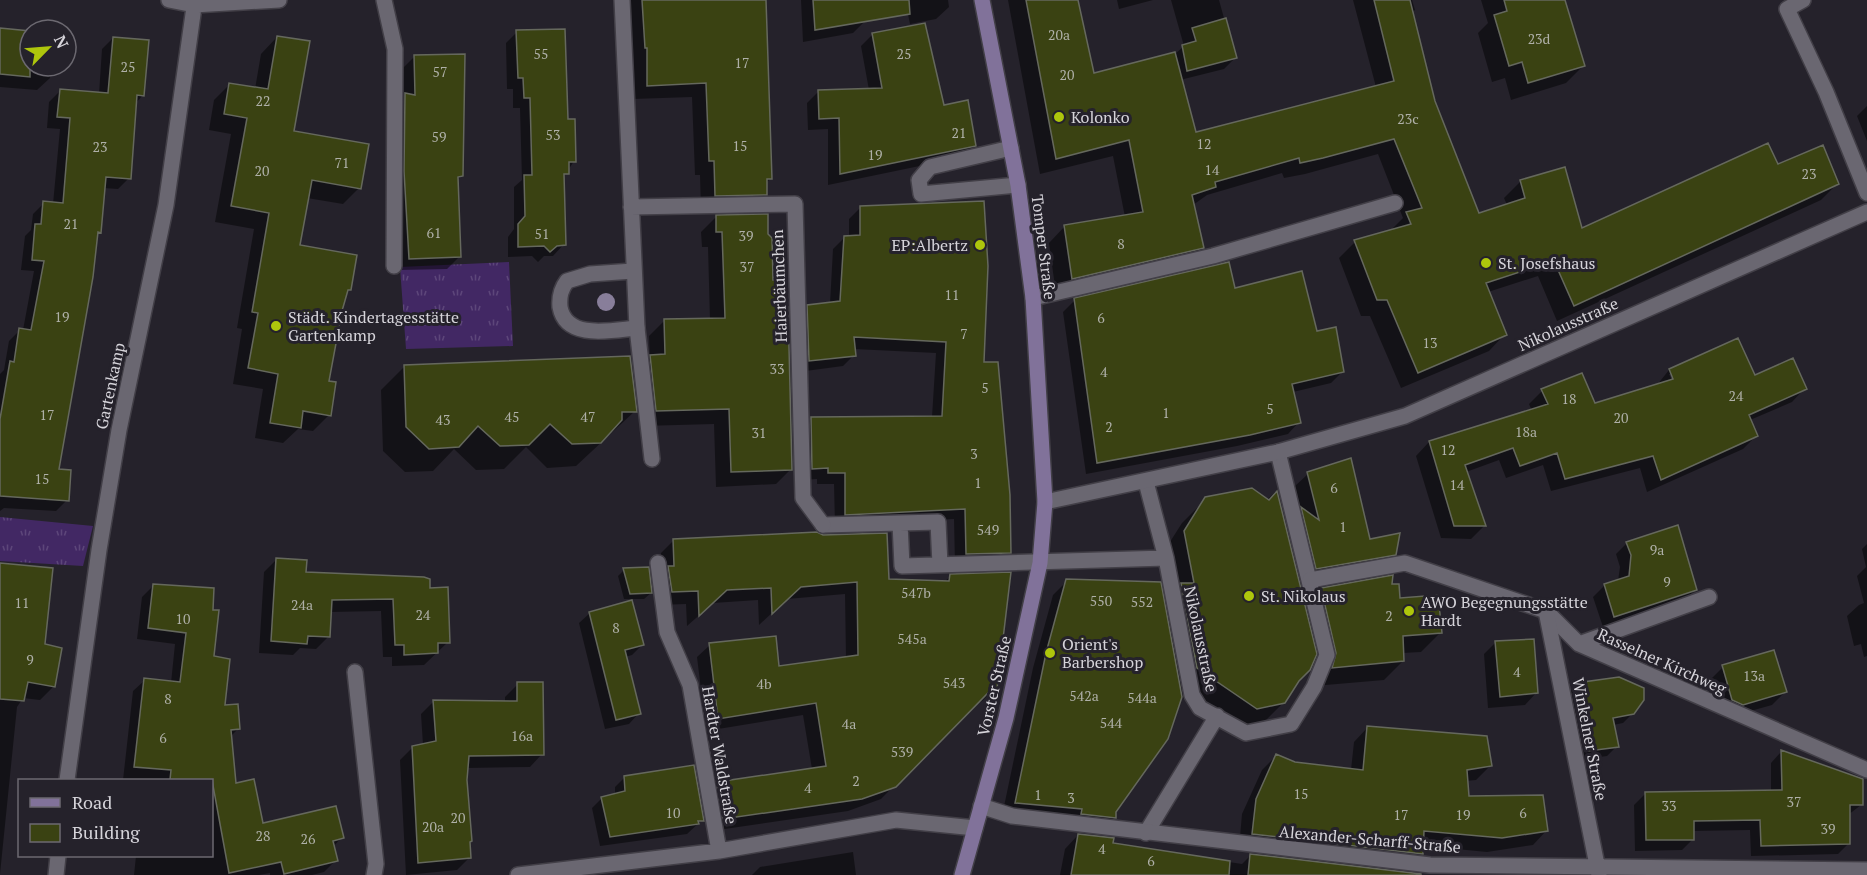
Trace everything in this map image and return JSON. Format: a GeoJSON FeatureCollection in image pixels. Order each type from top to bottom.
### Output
{"type":"FeatureCollection","features":[{"type":"Feature","properties":{"kind":"main road","name":"Tomper Straße"},"geometry":{"type":"LineString","coordinates":[[982,0],[1018,185],[1033,298],[1045,502]]}},
{"type":"Feature","properties":{"kind":"main road","name":"Vorster Straße"},"geometry":{"type":"LineString","coordinates":[[962,875],[1006,718],[1040,563],[1045,502]]}},
{"type":"Feature","properties":{"kind":"street"},"geometry":{"type":"LineString","coordinates":[[169,0],[195,2],[279,0]]}},
{"type":"Feature","properties":{"kind":"street"},"geometry":{"type":"LineString","coordinates":[[384,0],[395,49],[394,266]]}},
{"type":"Feature","properties":{"kind":"street"},"geometry":{"type":"LineString","coordinates":[[622,0],[633,271],[652,459]]}},
{"type":"Feature","properties":{"kind":"street"},"geometry":{"type":"LineString","coordinates":[[1803,0],[1787,9],[1826,92],[1867,194]]}},
{"type":"Feature","properties":{"kind":"street","name":"Gartenkamp"},"geometry":{"type":"LineString","coordinates":[[67,779],[99,550],[119,430],[166,205],[195,2]]}},
{"type":"Feature","properties":{"kind":"street"},"geometry":{"type":"LineString","coordinates":[[1011,148],[930,167],[919,180],[921,194],[1018,185]]}},
{"type":"Feature","properties":{"kind":"street"},"geometry":{"type":"LineString","coordinates":[[1033,298],[1213,256],[1395,203]]}},
{"type":"Feature","properties":{"kind":"street","name":"Haierbäumchen"},"geometry":{"type":"LineString","coordinates":[[631,207],[795,204],[803,498],[823,525],[900,523]]}},
{"type":"Feature","properties":{"kind":"street","name":"Nikolausstraße"},"geometry":{"type":"LineString","coordinates":[[1045,502],[1278,452],[1405,416],[1867,212]]}},
{"type":"Feature","properties":{"kind":"street"},"geometry":{"type":"LineString","coordinates":[[633,271],[590,274],[567,281],[560,299],[561,311],[569,324],[582,331],[637,328]]}},
{"type":"Feature","properties":{"kind":"street","name":"Nikolausstraße"},"geometry":{"type":"LineString","coordinates":[[1146,482],[1166,558],[1192,694],[1200,708],[1246,733],[1291,724],[1314,687],[1327,655],[1278,452]]}},
{"type":"Feature","properties":{"kind":"street"},"geometry":{"type":"LineString","coordinates":[[940,565],[938,522],[900,523],[902,566],[1040,563],[1166,558]]}},
{"type":"Feature","properties":{"kind":"street","name":"Hardter Waldstraße"},"geometry":{"type":"LineString","coordinates":[[658,563],[667,632],[690,685],[719,851]]}},
{"type":"Feature","properties":{"kind":"street","name":"Rasselner Kirchweg"},"geometry":{"type":"LineString","coordinates":[[1310,580],[1341,577],[1405,563],[1546,611],[1579,644],[1867,770]]}},
{"type":"Feature","properties":{"kind":"street"},"geometry":{"type":"LineString","coordinates":[[1579,644],[1709,597]]}},
{"type":"Feature","properties":{"kind":"street","name":"Winkelner Straße"},"geometry":{"type":"LineString","coordinates":[[1546,611],[1598,871]]}},
{"type":"Feature","properties":{"kind":"street"},"geometry":{"type":"LineString","coordinates":[[355,672],[376,864],[374,875]]}},
{"type":"Feature","properties":{"kind":"street"},"geometry":{"type":"LineString","coordinates":[[1146,833],[1217,716]]}},
{"type":"Feature","properties":{"kind":"street","name":"Alexander-Scharff-Straße"},"geometry":{"type":"LineString","coordinates":[[981,806],[1012,816],[1430,865],[1598,871],[1867,870]]}},
{"type":"Feature","properties":{"kind":"street","name":"Hardter Waldstraße"},"geometry":{"type":"LineString","coordinates":[[518,875],[719,851],[896,820],[975,828]]}},
{"type":"Feature","properties":{"kind":"street"},"geometry":{"type":"LineString","coordinates":[[56,875],[58,857]]}},
{"type":"Feature","properties":{"kind":"green space"},"geometry":{"type":"Polygon","coordinates":[[[509,262],[513,346],[406,349],[400,267],[509,262]]]}},
{"type":"Feature","properties":{"kind":"green space"},"geometry":{"type":"Polygon","coordinates":[[[0,517],[93,526],[83,566],[0,561],[0,517]]]}},
{"type":"Feature","properties":{"kind":"building"},"geometry":{"type":"Polygon","coordinates":[[[642,0],[766,0],[772,179],[767,179],[767,195],[715,196],[714,161],[709,161],[706,83],[647,86],[647,48],[645,48],[642,0]]]}},
{"type":"Feature","properties":{"kind":"building"},"geometry":{"type":"Polygon","coordinates":[[[813,0],[909,0],[910,14],[815,30],[813,0]]]}},
{"type":"Feature","properties":{"kind":"building"},"geometry":{"type":"Polygon","coordinates":[[[1026,0],[1078,0],[1094,73],[1175,52],[1196,132],[1394,81],[1374,0],[1410,0],[1435,101],[1479,213],[1525,198],[1520,180],[1565,167],[1582,228],[1768,143],[1778,164],[1823,145],[1839,184],[1574,306],[1554,261],[1486,283],[1507,335],[1418,373],[1387,300],[1377,300],[1354,240],[1411,224],[1406,212],[1422,208],[1394,139],[1300,163],[1299,158],[1215,182],[1216,187],[1192,195],[1204,248],[1072,279],[1064,225],[1143,212],[1129,140],[1056,159],[1026,0]]]}},
{"type":"Feature","properties":{"kind":"building"},"geometry":{"type":"Polygon","coordinates":[[[1504,0],[1565,0],[1585,66],[1528,83],[1522,62],[1509,66],[1494,15],[1507,11],[1504,0]]]}},
{"type":"Feature","properties":{"kind":"building"},"geometry":{"type":"Polygon","coordinates":[[[1226,18],[1237,58],[1187,71],[1182,45],[1196,41],[1192,28],[1226,18]]]}},
{"type":"Feature","properties":{"kind":"building"},"geometry":{"type":"Polygon","coordinates":[[[925,23],[944,105],[968,100],[976,146],[840,174],[839,118],[819,119],[818,90],[882,88],[872,33],[925,23]]]}},
{"type":"Feature","properties":{"kind":"building"},"geometry":{"type":"Polygon","coordinates":[[[0,28],[18,30],[18,76],[0,74],[0,28]]]}},
{"type":"Feature","properties":{"kind":"building"},"geometry":{"type":"Polygon","coordinates":[[[565,29],[568,119],[575,119],[576,162],[569,162],[569,174],[564,174],[566,245],[557,246],[550,252],[544,246],[518,247],[518,224],[525,216],[524,175],[532,175],[530,98],[524,98],[523,78],[518,78],[516,30],[565,29]]]}},
{"type":"Feature","properties":{"kind":"building"},"geometry":{"type":"Polygon","coordinates":[[[277,36],[310,41],[294,131],[369,144],[361,189],[312,180],[300,245],[357,255],[351,290],[348,290],[342,311],[329,381],[336,382],[331,416],[303,411],[301,428],[270,423],[278,374],[248,368],[258,313],[252,312],[269,213],[231,206],[247,118],[224,114],[229,83],[268,89],[277,36]]]}},
{"type":"Feature","properties":{"kind":"building"},"geometry":{"type":"Polygon","coordinates":[[[113,37],[149,40],[144,96],[137,95],[131,179],[106,177],[101,233],[98,232],[93,277],[59,469],[71,470],[69,501],[0,496],[0,419],[10,361],[14,362],[19,328],[31,330],[44,261],[32,260],[35,224],[41,224],[43,201],[63,203],[70,118],[57,117],[60,89],[108,93],[113,37]]]}},
{"type":"Feature","properties":{"kind":"building"},"geometry":{"type":"Polygon","coordinates":[[[465,54],[463,176],[458,177],[461,257],[409,259],[404,171],[405,93],[415,95],[414,55],[465,54]]]}},
{"type":"Feature","properties":{"kind":"building"},"geometry":{"type":"Polygon","coordinates":[[[984,201],[988,266],[984,362],[998,362],[1010,495],[1011,553],[966,554],[965,509],[845,515],[845,473],[828,473],[828,468],[812,469],[811,417],[942,416],[946,342],[854,337],[856,356],[809,361],[807,305],[840,301],[844,236],[860,235],[860,206],[984,201]]]}},
{"type":"Feature","properties":{"kind":"building"},"geometry":{"type":"Polygon","coordinates":[[[768,214],[768,234],[772,238],[773,280],[776,280],[776,293],[783,293],[783,308],[788,307],[792,470],[731,472],[729,409],[656,411],[650,355],[665,354],[664,319],[725,318],[722,232],[716,232],[716,215],[768,214]]]}},
{"type":"Feature","properties":{"kind":"building"},"geometry":{"type":"Polygon","coordinates":[[[1229,262],[1235,288],[1302,271],[1317,331],[1336,327],[1344,372],[1292,384],[1301,423],[1250,435],[1097,463],[1074,298],[1229,262]]]}},
{"type":"Feature","properties":{"kind":"building"},"geometry":{"type":"Polygon","coordinates":[[[1738,338],[1755,375],[1793,358],[1807,389],[1749,415],[1758,436],[1661,480],[1653,456],[1565,479],[1557,453],[1520,466],[1513,448],[1465,465],[1486,526],[1454,526],[1429,441],[1548,404],[1541,389],[1582,373],[1595,403],[1673,379],[1669,369],[1738,338]]]}},
{"type":"Feature","properties":{"kind":"building"},"geometry":{"type":"Polygon","coordinates":[[[630,356],[637,412],[622,412],[622,420],[601,443],[572,444],[550,424],[529,445],[500,446],[478,426],[459,447],[429,449],[406,427],[404,365],[630,356]]]}},
{"type":"Feature","properties":{"kind":"building"},"geometry":{"type":"Polygon","coordinates":[[[1351,458],[1370,539],[1400,533],[1396,555],[1316,569],[1301,507],[1319,520],[1307,472],[1351,458]]]}},
{"type":"Feature","properties":{"kind":"building","name":"St. Nikolaus"},"geometry":{"type":"Polygon","coordinates":[[[1252,488],[1269,500],[1277,491],[1317,654],[1310,670],[1299,681],[1285,703],[1257,709],[1197,668],[1181,583],[1194,583],[1184,531],[1205,497],[1252,488]]]}},
{"type":"Feature","properties":{"kind":"building"},"geometry":{"type":"Polygon","coordinates":[[[1678,525],[1697,590],[1614,617],[1604,584],[1629,576],[1631,555],[1626,542],[1678,525]]]}},
{"type":"Feature","properties":{"kind":"building"},"geometry":{"type":"Polygon","coordinates":[[[817,532],[823,535],[887,533],[889,579],[949,581],[950,574],[1011,572],[997,689],[988,693],[896,787],[862,799],[723,819],[717,782],[826,766],[816,703],[718,719],[709,643],[776,636],[779,666],[858,655],[857,582],[801,587],[772,614],[771,588],[727,590],[699,616],[698,591],[672,592],[668,566],[674,566],[673,539],[817,532]]]}},
{"type":"Feature","properties":{"kind":"building"},"geometry":{"type":"Polygon","coordinates":[[[276,558],[307,560],[306,572],[424,577],[430,579],[430,588],[448,587],[450,643],[438,643],[438,653],[404,655],[404,645],[395,645],[393,599],[332,600],[330,637],[308,636],[307,644],[271,641],[276,558]]]}},
{"type":"Feature","properties":{"kind":"building"},"geometry":{"type":"Polygon","coordinates":[[[0,563],[53,568],[45,644],[62,648],[55,687],[28,682],[24,701],[0,699],[0,563]]]}},
{"type":"Feature","properties":{"kind":"building"},"geometry":{"type":"Polygon","coordinates":[[[649,567],[652,593],[630,594],[623,568],[649,567]]]}},
{"type":"Feature","properties":{"kind":"building"},"geometry":{"type":"Polygon","coordinates":[[[1393,575],[1392,584],[1399,584],[1400,598],[1438,595],[1442,633],[1403,636],[1404,661],[1332,668],[1336,653],[1321,588],[1393,575]]]}},
{"type":"Feature","properties":{"kind":"building"},"geometry":{"type":"Polygon","coordinates":[[[1066,579],[1161,582],[1182,697],[1168,739],[1116,812],[1116,818],[1081,814],[1082,809],[1015,803],[1046,653],[1066,579]]]}},
{"type":"Feature","properties":{"kind":"building"},"geometry":{"type":"Polygon","coordinates":[[[153,584],[214,588],[213,610],[219,610],[214,656],[230,659],[225,705],[238,704],[240,729],[231,730],[236,783],[254,779],[263,823],[336,806],[344,838],[333,841],[338,861],[284,874],[281,862],[229,873],[213,779],[170,779],[171,770],[134,767],[144,678],[180,682],[186,633],[148,628],[153,584]]]}},
{"type":"Feature","properties":{"kind":"building"},"geometry":{"type":"Polygon","coordinates":[[[632,600],[644,645],[625,650],[641,714],[616,720],[589,612],[632,600]]]}},
{"type":"Feature","properties":{"kind":"building"},"geometry":{"type":"Polygon","coordinates":[[[1534,639],[1538,693],[1500,697],[1495,641],[1534,639]]]}},
{"type":"Feature","properties":{"kind":"building"},"geometry":{"type":"Polygon","coordinates":[[[1774,650],[1787,692],[1743,705],[1732,700],[1722,665],[1774,650]]]}},
{"type":"Feature","properties":{"kind":"building"},"geometry":{"type":"Polygon","coordinates":[[[1619,677],[1644,688],[1644,700],[1634,714],[1613,718],[1619,747],[1588,751],[1576,683],[1619,677]]]}},
{"type":"Feature","properties":{"kind":"building"},"geometry":{"type":"Polygon","coordinates":[[[517,682],[543,682],[544,755],[469,756],[467,780],[472,841],[470,842],[471,858],[418,863],[412,746],[436,741],[433,700],[517,701],[517,682]]]}},
{"type":"Feature","properties":{"kind":"building"},"geometry":{"type":"Polygon","coordinates":[[[1367,726],[1487,736],[1492,766],[1467,770],[1469,796],[1543,795],[1548,831],[1502,838],[1424,831],[1423,854],[1252,834],[1256,799],[1276,754],[1295,762],[1363,770],[1367,726]]]}},
{"type":"Feature","properties":{"kind":"building"},"geometry":{"type":"Polygon","coordinates":[[[1781,750],[1863,779],[1863,805],[1850,805],[1850,844],[1761,846],[1760,820],[1694,821],[1694,840],[1646,840],[1645,792],[1782,790],[1781,750]]]}},
{"type":"Feature","properties":{"kind":"building"},"geometry":{"type":"Polygon","coordinates":[[[694,765],[704,821],[698,821],[699,824],[610,837],[601,797],[625,791],[624,776],[694,765]]]}},
{"type":"Feature","properties":{"kind":"building"},"geometry":{"type":"Polygon","coordinates":[[[1078,834],[1114,838],[1113,843],[1230,861],[1229,875],[1071,875],[1078,834]]]}},
{"type":"Feature","properties":{"kind":"building"},"geometry":{"type":"Polygon","coordinates":[[[1250,854],[1421,874],[1421,875],[1248,875],[1250,854]]]}},
{"type":"Feature","properties":{"kind":"place","name":"Kolonko"},"geometry":{"type":"Point","coordinates":[1059,117]}},
{"type":"Feature","properties":{"kind":"place","name":"EP:Albertz"},"geometry":{"type":"Point","coordinates":[980,245]}},
{"type":"Feature","properties":{"kind":"place","name":"St. Josefshaus"},"geometry":{"type":"Point","coordinates":[1486,263]}},
{"type":"Feature","properties":{"kind":"place","name":"Städt. Kindertagesstätte Gartenkamp"},"geometry":{"type":"Point","coordinates":[276,326]}},
{"type":"Feature","properties":{"kind":"place","name":"St. Nikolaus"},"geometry":{"type":"Point","coordinates":[1249,596]}},
{"type":"Feature","properties":{"kind":"place","name":"AWO Begegnungsstätte Hardt"},"geometry":{"type":"Point","coordinates":[1409,611]}},
{"type":"Feature","properties":{"kind":"place","name":"Orient's Barbershop"},"geometry":{"type":"Point","coordinates":[1050,653]}}]}
